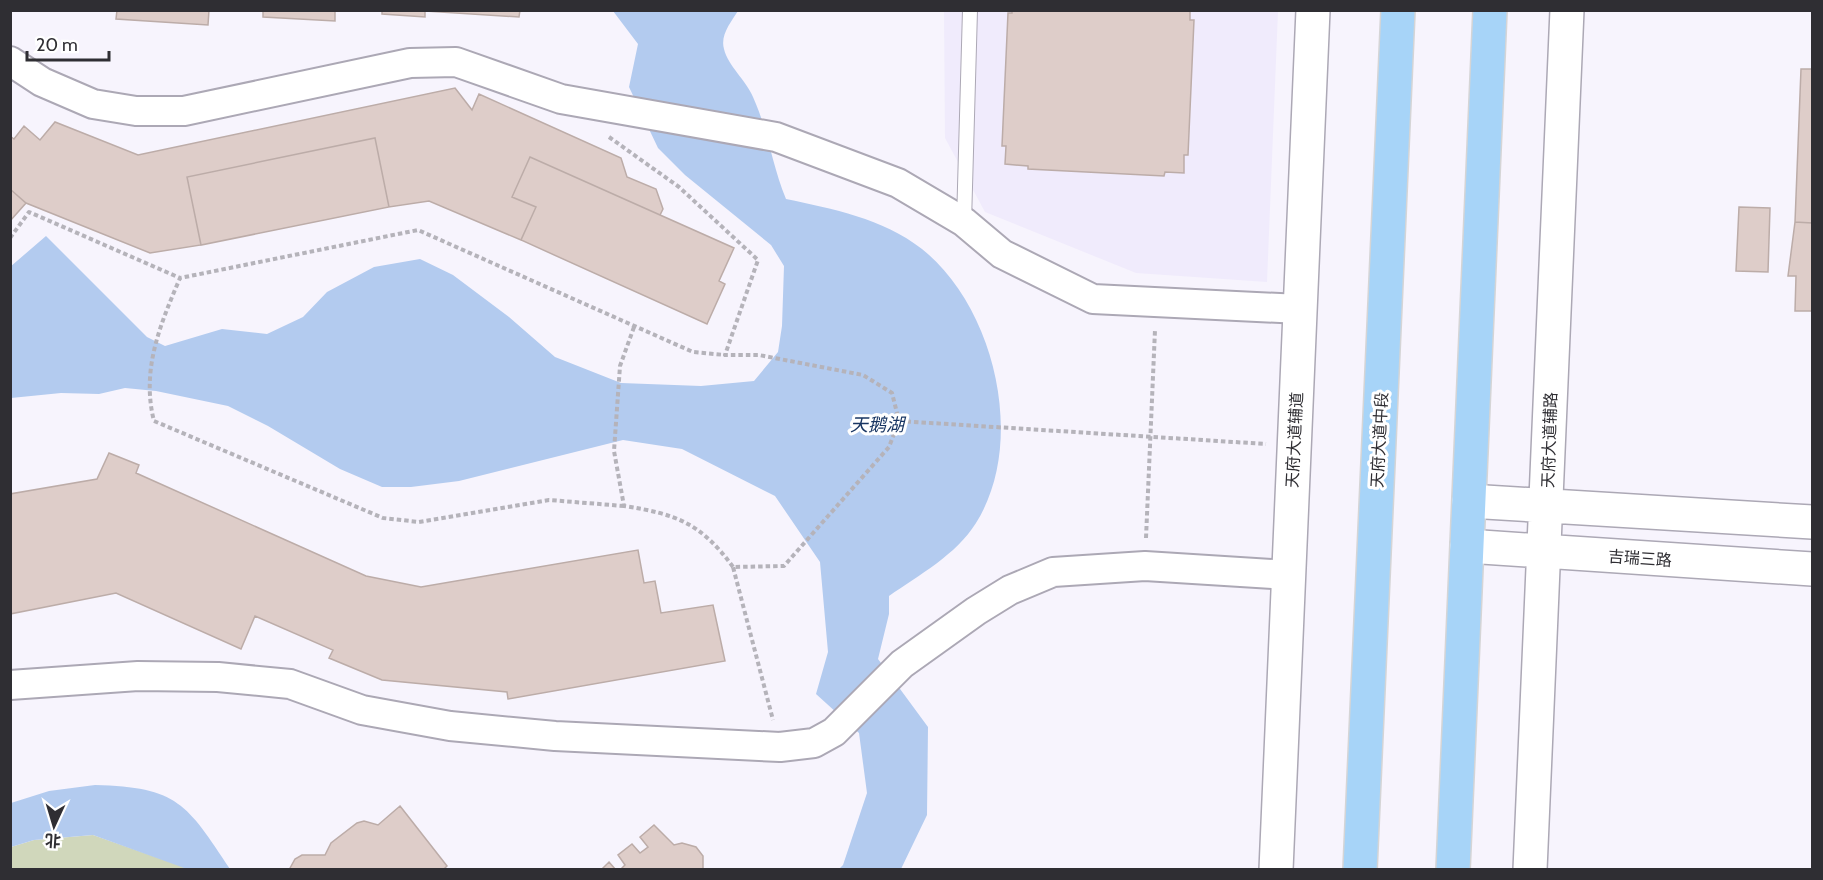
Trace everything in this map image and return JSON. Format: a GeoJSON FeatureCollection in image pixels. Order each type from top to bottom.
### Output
{"type":"FeatureCollection","features":[{"type":"Feature","properties":{"kind":"main road","name":"天府大道中段"},"geometry":{"type":"LineString","coordinates":[[1360,870],[1398,10]]}},
{"type":"Feature","properties":{"kind":"main road"},"geometry":{"type":"LineString","coordinates":[[1453,870],[1490,10]]}},
{"type":"Feature","properties":{"kind":"street","name":"天府大道辅道"},"geometry":{"type":"LineString","coordinates":[[1276,870],[1313,10]]}},
{"type":"Feature","properties":{"kind":"street","name":"天府大道辅路"},"geometry":{"type":"LineString","coordinates":[[1530,870],[1567,10]]}},
{"type":"Feature","properties":{"kind":"street"},"geometry":{"type":"LineString","coordinates":[[10,61],[42,82],[93,104],[136,111],[184,111],[410,63],[456,62],[555,97],[628,112],[776,136],[898,183],[964,222],[1002,254],[1093,299],[1300,309]]}},
{"type":"Feature","properties":{"kind":"street"},"geometry":{"type":"LineString","coordinates":[[1469,501],[1812,522]]}},
{"type":"Feature","properties":{"kind":"street","name":"吉瑞三路"},"geometry":{"type":"LineString","coordinates":[[1467,546],[1812,569]]}},
{"type":"Feature","properties":{"kind":"street"},"geometry":{"type":"LineString","coordinates":[[10,685],[138,676],[218,677],[290,684],[362,710],[450,726],[555,736],[780,747],[814,743],[834,732],[902,664],[984,605],[1010,590],[1053,572],[1145,566],[1288,574]]}},
{"type":"Feature","properties":{"kind":"lane"},"geometry":{"type":"LineString","coordinates":[[964,222],[970,10]]}},
{"type":"Feature","properties":{"kind":"path"},"geometry":{"type":"LineString","coordinates":[[604,134],[679,187],[758,260],[725,355]]}},
{"type":"Feature","properties":{"kind":"path"},"geometry":{"type":"LineString","coordinates":[[10,238],[29,212],[180,278],[418,230],[693,352],[759,355],[863,375],[892,393],[898,421],[889,447],[784,566],[733,567]]}},
{"type":"Feature","properties":{"kind":"path"},"geometry":{"type":"LineString","coordinates":[[180,278],[156,335],[148,398],[154,421],[383,518],[419,522],[549,500],[624,506],[662,512],[693,524],[717,545],[733,567],[780,747]]}},
{"type":"Feature","properties":{"kind":"path"},"geometry":{"type":"LineString","coordinates":[[1145,566],[1157,303]]}},
{"type":"Feature","properties":{"kind":"path"},"geometry":{"type":"LineString","coordinates":[[624,506],[614,451],[620,366],[634,327]]}},
{"type":"Feature","properties":{"kind":"path"},"geometry":{"type":"LineString","coordinates":[[898,421],[1294,446]]}},
{"type":"Feature","properties":{"kind":"shaded area"},"geometry":{"type":"Polygon","coordinates":[[[944,11],[1278,11],[1267,282],[1136,273],[985,212],[945,138],[944,11]]]}},
{"type":"Feature","properties":{"kind":"green space"},"geometry":{"type":"Polygon","coordinates":[[[93,835],[187,869],[11,870],[11,847],[34,840],[93,835]]]}},
{"type":"Feature","properties":{"kind":"water","name":"天鹅湖"},"geometry":{"type":"Polygon","coordinates":[[[613,11],[738,11],[725,34],[724,49],[729,61],[753,97],[763,122],[786,199],[857,216],[907,238],[922,249],[947,274],[968,305],[985,340],[996,377],[1001,416],[999,454],[991,490],[976,523],[958,545],[936,564],[889,596],[889,614],[878,659],[928,727],[927,815],[901,869],[839,869],[843,865],[867,793],[859,733],[816,694],[828,652],[820,562],[775,496],[682,449],[623,440],[459,481],[411,487],[382,487],[340,469],[268,426],[228,406],[156,391],[125,388],[99,394],[61,393],[11,398],[10,267],[46,236],[147,337],[165,346],[222,329],[267,334],[303,317],[327,292],[374,267],[420,259],[453,275],[509,317],[555,357],[621,383],[701,386],[754,381],[778,352],[782,326],[784,266],[771,245],[685,175],[658,148],[629,87],[638,44],[613,11]]]}},
{"type":"Feature","properties":{"kind":"water"},"geometry":{"type":"Polygon","coordinates":[[[95,785],[145,790],[163,795],[178,803],[202,829],[230,869],[187,869],[93,835],[34,840],[11,847],[11,803],[49,791],[95,785]]]}},
{"type":"Feature","properties":{"kind":"building"},"geometry":{"type":"Polygon","coordinates":[[[117,10],[209,10],[208,25],[116,19],[117,10]]]}},
{"type":"Feature","properties":{"kind":"building"},"geometry":{"type":"Polygon","coordinates":[[[263,10],[335,10],[335,21],[263,17],[263,10]]]}},
{"type":"Feature","properties":{"kind":"building"},"geometry":{"type":"Polygon","coordinates":[[[382,10],[520,10],[519,17],[425,11],[425,17],[382,14],[382,10]]]}},
{"type":"Feature","properties":{"kind":"building"},"geometry":{"type":"Polygon","coordinates":[[[1012,10],[1190,10],[1190,20],[1194,20],[1188,155],[1184,155],[1184,173],[1165,172],[1164,176],[1028,169],[1028,166],[1005,164],[1006,146],[1002,146],[1008,13],[1012,13],[1012,10]]]}},
{"type":"Feature","properties":{"kind":"building"},"geometry":{"type":"Polygon","coordinates":[[[1801,69],[1812,69],[1812,223],[1795,222],[1801,69]]]}},
{"type":"Feature","properties":{"kind":"building"},"geometry":{"type":"Polygon","coordinates":[[[455,88],[472,110],[479,94],[621,158],[627,177],[656,189],[663,209],[660,215],[530,157],[512,197],[536,207],[521,240],[429,201],[389,207],[375,138],[187,177],[201,245],[150,253],[26,203],[10,189],[10,136],[14,139],[24,126],[40,140],[55,122],[138,155],[455,88]]]}},
{"type":"Feature","properties":{"kind":"building"},"geometry":{"type":"Polygon","coordinates":[[[375,138],[389,207],[201,245],[187,177],[375,138]]]}},
{"type":"Feature","properties":{"kind":"building"},"geometry":{"type":"Polygon","coordinates":[[[530,157],[734,248],[719,281],[725,284],[707,324],[521,240],[536,207],[512,197],[530,157]]]}},
{"type":"Feature","properties":{"kind":"building"},"geometry":{"type":"Polygon","coordinates":[[[10,189],[26,203],[10,221],[10,189]]]}},
{"type":"Feature","properties":{"kind":"building"},"geometry":{"type":"Polygon","coordinates":[[[1739,207],[1770,208],[1768,272],[1736,271],[1739,207]]]}},
{"type":"Feature","properties":{"kind":"building"},"geometry":{"type":"Polygon","coordinates":[[[1795,222],[1812,223],[1812,311],[1795,311],[1796,276],[1788,276],[1795,222]]]}},
{"type":"Feature","properties":{"kind":"building"},"geometry":{"type":"Polygon","coordinates":[[[109,453],[139,465],[136,473],[366,576],[421,587],[638,550],[644,583],[655,581],[661,613],[713,605],[725,661],[508,699],[507,692],[382,680],[329,658],[333,650],[255,616],[241,649],[116,593],[10,614],[10,494],[97,479],[109,453]]]}},
{"type":"Feature","properties":{"kind":"building"},"geometry":{"type":"Polygon","coordinates":[[[400,806],[447,866],[443,870],[289,870],[295,859],[302,855],[325,855],[331,843],[357,823],[364,821],[378,825],[400,806]]]}},
{"type":"Feature","properties":{"kind":"building"},"geometry":{"type":"Polygon","coordinates":[[[654,825],[674,845],[682,843],[696,847],[703,856],[703,870],[620,870],[625,865],[618,855],[632,844],[640,853],[648,847],[640,837],[654,825]]]}},
{"type":"Feature","properties":{"kind":"building"},"geometry":{"type":"Polygon","coordinates":[[[609,862],[616,870],[601,870],[609,862]]]}}]}
